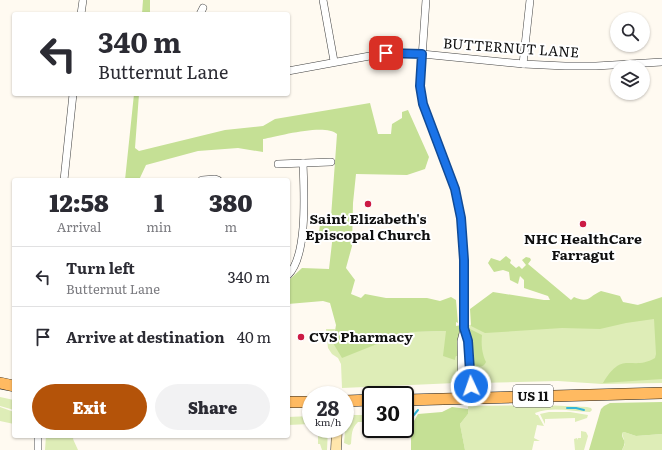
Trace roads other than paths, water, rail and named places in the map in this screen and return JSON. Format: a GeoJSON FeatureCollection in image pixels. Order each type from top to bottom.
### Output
{"type":"FeatureCollection","features":[{"type":"Feature","properties":{"kind":"main road"},"geometry":{"type":"LineString","coordinates":[[0,383],[12,386]]}},
{"type":"Feature","properties":{"kind":"main road","name":"US 11"},"geometry":{"type":"LineString","coordinates":[[414,400],[662,393]]}},
{"type":"Feature","properties":{"kind":"main road"},"geometry":{"type":"LineString","coordinates":[[290,402],[302,402]]}},
{"type":"Feature","properties":{"kind":"street"},"geometry":{"type":"LineString","coordinates":[[81,12],[82,0]]}},
{"type":"Feature","properties":{"kind":"street"},"geometry":{"type":"LineString","coordinates":[[322,0],[334,62]]}},
{"type":"Feature","properties":{"kind":"street"},"geometry":{"type":"LineString","coordinates":[[426,0],[420,86],[423,104],[455,189],[461,218],[464,260],[464,328],[468,341],[465,351],[467,398]]}},
{"type":"Feature","properties":{"kind":"street"},"geometry":{"type":"LineString","coordinates":[[523,64],[530,0]]}},
{"type":"Feature","properties":{"kind":"street","name":"BUTTERNUT LANE"},"geometry":{"type":"LineString","coordinates":[[290,71],[386,53],[422,54],[523,64],[565,66],[596,66],[662,62]]}},
{"type":"Feature","properties":{"kind":"street"},"geometry":{"type":"LineString","coordinates":[[64,178],[73,96]]}},
{"type":"Feature","properties":{"kind":"street"},"geometry":{"type":"LineString","coordinates":[[278,164],[331,162]]}},
{"type":"Feature","properties":{"kind":"street"},"geometry":{"type":"LineString","coordinates":[[290,272],[296,265],[301,247],[304,197],[303,163]]}},
{"type":"Feature","properties":{"kind":"street"},"geometry":{"type":"LineString","coordinates":[[38,438],[38,450]]}},
{"type":"Feature","properties":{"kind":"street"},"geometry":{"type":"LineString","coordinates":[[336,450],[337,438]]}},
{"type":"Feature","properties":{"kind":"waterway"},"geometry":{"type":"LineString","coordinates":[[567,408],[584,410]]}},
{"type":"Feature","properties":{"kind":"waterway"},"geometry":{"type":"LineString","coordinates":[[414,415],[418,410]]}},
{"type":"Feature","properties":{"kind":"place","name":"Saint Elizabeth's Episcopal Church"},"geometry":{"type":"Point","coordinates":[368,204]}},
{"type":"Feature","properties":{"kind":"place","name":"NHC HealthCare Farragut"},"geometry":{"type":"Point","coordinates":[583,224]}},
{"type":"Feature","properties":{"kind":"place","name":"CVS Pharmacy"},"geometry":{"type":"Point","coordinates":[301,337]}}]}
